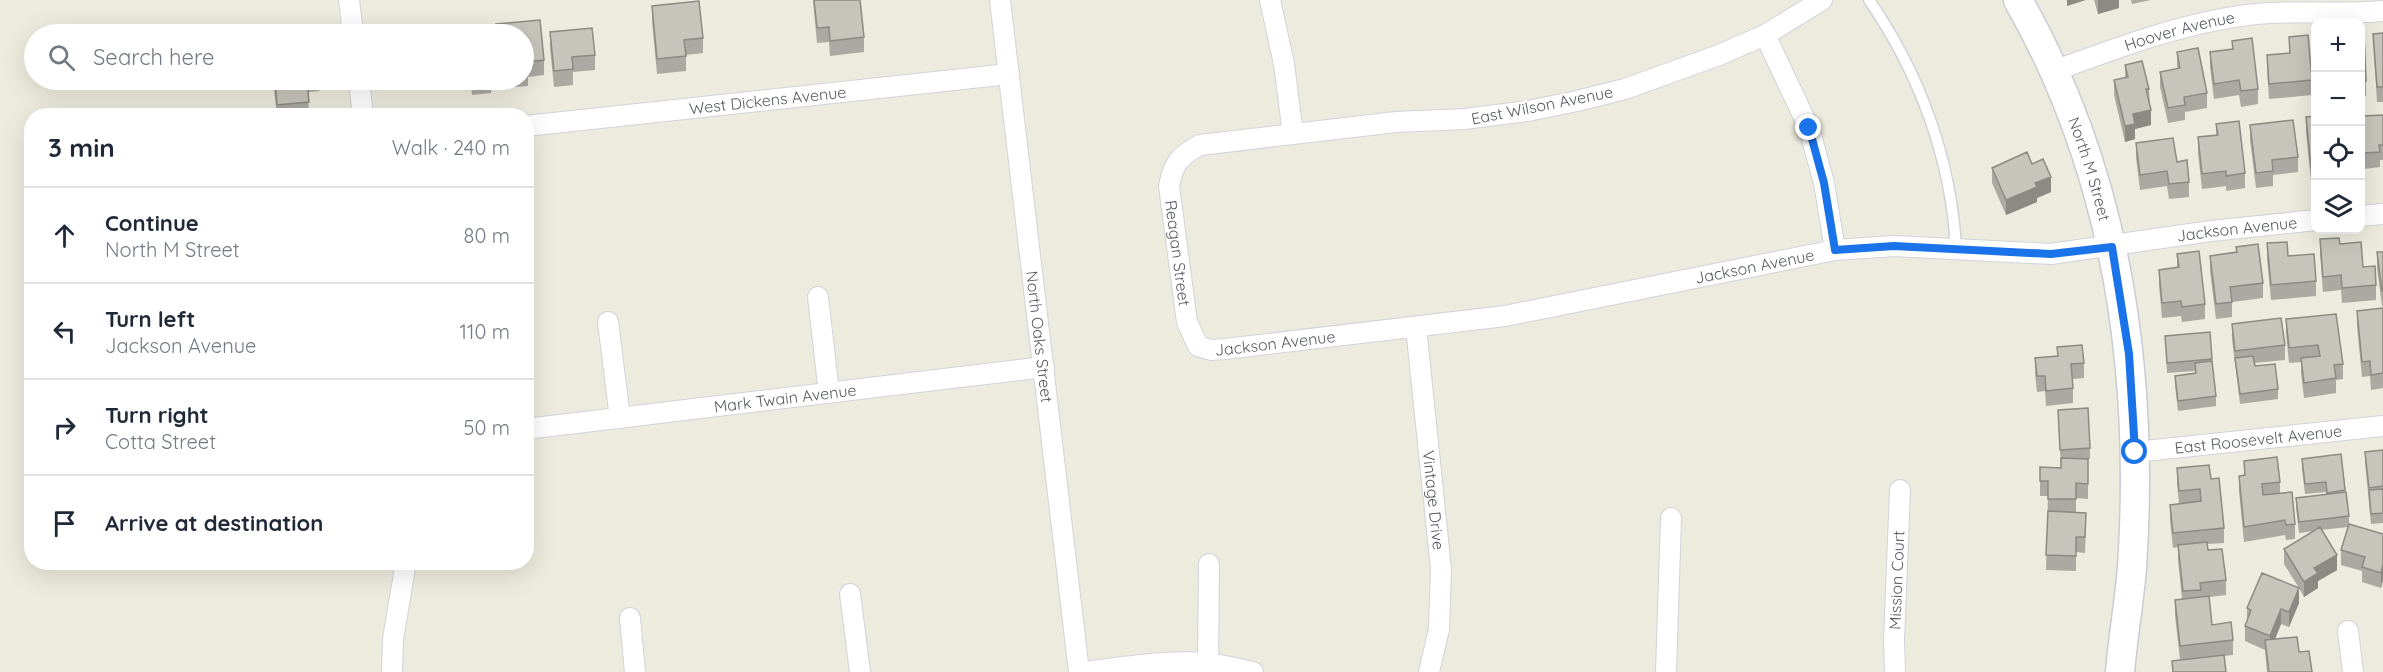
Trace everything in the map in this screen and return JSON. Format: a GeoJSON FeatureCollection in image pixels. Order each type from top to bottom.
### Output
{"type":"FeatureCollection","features":[{"type":"Feature","properties":{"kind":"street"},"geometry":{"type":"LineString","coordinates":[[349,0],[352,24]]}},
{"type":"Feature","properties":{"kind":"street","name":"North Oaks Street"},"geometry":{"type":"LineString","coordinates":[[1000,0],[1079,672]]}},
{"type":"Feature","properties":{"kind":"street"},"geometry":{"type":"LineString","coordinates":[[1270,0],[1284,64],[1293,134]]}},
{"type":"Feature","properties":{"kind":"street","name":"East Wilson Avenue"},"geometry":{"type":"LineString","coordinates":[[1177,161],[1186,152],[1200,146],[1396,122],[1464,119],[1528,111],[1577,101],[1678,72],[1765,35],[1822,0]]}},
{"type":"Feature","properties":{"kind":"street","name":"North M Street"},"geometry":{"type":"LineString","coordinates":[[2018,0],[2054,71],[2092,168],[2112,247],[2129,354],[2135,452],[2132,569],[2120,672]]}},
{"type":"Feature","properties":{"kind":"street","name":"Hoover Avenue"},"geometry":{"type":"LineString","coordinates":[[2054,71],[2129,43],[2217,19],[2269,14],[2383,11]]}},
{"type":"Feature","properties":{"kind":"street"},"geometry":{"type":"LineString","coordinates":[[1765,35],[1809,128],[1824,183],[1835,250]]}},
{"type":"Feature","properties":{"kind":"street","name":"West Dickens Avenue"},"geometry":{"type":"LineString","coordinates":[[534,125],[1009,74]]}},
{"type":"Feature","properties":{"kind":"street"},"geometry":{"type":"LineString","coordinates":[[360,90],[362,108]]}},
{"type":"Feature","properties":{"kind":"street","name":"Reagan Street"},"geometry":{"type":"LineString","coordinates":[[1177,161],[1171,172],[1169,186],[1187,322],[1198,346]]}},
{"type":"Feature","properties":{"kind":"street"},"geometry":{"type":"LineString","coordinates":[[2365,216],[2383,214]]}},
{"type":"Feature","properties":{"kind":"street","name":"Jackson Avenue"},"geometry":{"type":"LineString","coordinates":[[1198,346],[1211,350],[1225,350],[1516,314],[1835,250],[1894,246],[1956,248],[2015,254],[2051,254],[2211,231],[2311,221]]}},
{"type":"Feature","properties":{"kind":"street"},"geometry":{"type":"LineString","coordinates":[[818,297],[829,393]]}},
{"type":"Feature","properties":{"kind":"street"},"geometry":{"type":"LineString","coordinates":[[608,322],[620,418]]}},
{"type":"Feature","properties":{"kind":"street","name":"Vintage Drive"},"geometry":{"type":"LineString","coordinates":[[1416,327],[1441,569],[1439,629],[1429,672]]}},
{"type":"Feature","properties":{"kind":"street","name":"Mark Twain Avenue"},"geometry":{"type":"LineString","coordinates":[[534,428],[1044,367]]}},
{"type":"Feature","properties":{"kind":"street","name":"East Roosevelt Avenue"},"geometry":{"type":"LineString","coordinates":[[2135,452],[2175,450],[2383,426]]}},
{"type":"Feature","properties":{"kind":"street","name":"Mission Court"},"geometry":{"type":"LineString","coordinates":[[1895,672],[1894,640],[1900,490]]}},
{"type":"Feature","properties":{"kind":"street"},"geometry":{"type":"LineString","coordinates":[[1666,672],[1671,518]]}},
{"type":"Feature","properties":{"kind":"street"},"geometry":{"type":"LineString","coordinates":[[1208,663],[1209,564]]}},
{"type":"Feature","properties":{"kind":"street"},"geometry":{"type":"LineString","coordinates":[[392,672],[393,639],[405,570]]}},
{"type":"Feature","properties":{"kind":"street"},"geometry":{"type":"LineString","coordinates":[[850,594],[860,672]]}},
{"type":"Feature","properties":{"kind":"street"},"geometry":{"type":"LineString","coordinates":[[630,618],[635,672]]}},
{"type":"Feature","properties":{"kind":"street"},"geometry":{"type":"LineString","coordinates":[[2348,632],[2353,672]]}},
{"type":"Feature","properties":{"kind":"street"},"geometry":{"type":"LineString","coordinates":[[1084,672],[1146,665],[1208,663],[1253,672]]}},
{"type":"Feature","properties":{"kind":"lane"},"geometry":{"type":"LineString","coordinates":[[1869,0],[1903,56],[1925,100],[1941,152],[1954,215],[1956,248]]}},
{"type":"Feature","properties":{"kind":"building"},"geometry":{"type":"Polygon","coordinates":[[[814,0],[860,0],[864,37],[830,41],[829,27],[817,28],[814,0]]]}},
{"type":"Feature","properties":{"kind":"building"},"geometry":{"type":"Polygon","coordinates":[[[699,1],[703,38],[684,40],[686,56],[657,59],[652,6],[699,1]]]}},
{"type":"Feature","properties":{"kind":"building"},"geometry":{"type":"Polygon","coordinates":[[[540,20],[544,60],[534,61],[534,24],[496,24],[540,20]]]}},
{"type":"Feature","properties":{"kind":"building"},"geometry":{"type":"Polygon","coordinates":[[[592,28],[595,55],[572,57],[573,69],[554,71],[550,32],[592,28]]]}},
{"type":"Feature","properties":{"kind":"building"},"geometry":{"type":"Polygon","coordinates":[[[2383,33],[2383,87],[2377,87],[2373,34],[2383,33]]]}},
{"type":"Feature","properties":{"kind":"building"},"geometry":{"type":"Polygon","coordinates":[[[2308,35],[2311,80],[2269,84],[2267,55],[2290,53],[2289,37],[2308,35]]]}},
{"type":"Feature","properties":{"kind":"building"},"geometry":{"type":"Polygon","coordinates":[[[2252,38],[2258,89],[2241,91],[2239,80],[2214,84],[2210,52],[2233,49],[2232,41],[2252,38]]]}},
{"type":"Feature","properties":{"kind":"building"},"geometry":{"type":"Polygon","coordinates":[[[2198,48],[2207,93],[2184,97],[2185,105],[2168,108],[2160,72],[2180,68],[2177,52],[2198,48]]]}},
{"type":"Feature","properties":{"kind":"building"},"geometry":{"type":"Polygon","coordinates":[[[2142,61],[2149,89],[2146,89],[2151,110],[2133,114],[2135,124],[2125,126],[2114,80],[2128,77],[2125,65],[2142,61]]]}},
{"type":"Feature","properties":{"kind":"building"},"geometry":{"type":"Polygon","coordinates":[[[276,90],[308,90],[309,102],[277,105],[276,90]]]}},
{"type":"Feature","properties":{"kind":"building"},"geometry":{"type":"Polygon","coordinates":[[[2383,115],[2383,145],[2379,145],[2380,152],[2365,153],[2365,116],[2383,115]]]}},
{"type":"Feature","properties":{"kind":"building"},"geometry":{"type":"Polygon","coordinates":[[[2311,116],[2311,167],[2306,117],[2311,116]]]}},
{"type":"Feature","properties":{"kind":"building"},"geometry":{"type":"Polygon","coordinates":[[[2293,120],[2298,157],[2272,160],[2273,171],[2256,173],[2250,125],[2293,120]]]}},
{"type":"Feature","properties":{"kind":"building"},"geometry":{"type":"Polygon","coordinates":[[[2239,121],[2245,173],[2226,176],[2226,171],[2202,174],[2198,137],[2218,135],[2216,124],[2239,121]]]}},
{"type":"Feature","properties":{"kind":"building"},"geometry":{"type":"Polygon","coordinates":[[[2173,138],[2177,162],[2187,160],[2189,182],[2169,184],[2167,171],[2140,175],[2136,143],[2173,138]]]}},
{"type":"Feature","properties":{"kind":"building"},"geometry":{"type":"Polygon","coordinates":[[[2027,152],[2032,164],[2043,159],[2051,177],[2035,183],[2037,187],[2006,200],[1992,168],[2027,152]]]}},
{"type":"Feature","properties":{"kind":"building"},"geometry":{"type":"Polygon","coordinates":[[[2339,238],[2340,244],[2361,242],[2363,267],[2375,266],[2376,285],[2342,288],[2341,275],[2323,277],[2320,239],[2339,238]]]}},
{"type":"Feature","properties":{"kind":"building"},"geometry":{"type":"Polygon","coordinates":[[[2287,242],[2288,256],[2314,254],[2316,281],[2271,285],[2267,243],[2287,242]]]}},
{"type":"Feature","properties":{"kind":"building"},"geometry":{"type":"Polygon","coordinates":[[[2258,244],[2263,283],[2230,287],[2232,302],[2216,304],[2210,256],[2237,252],[2236,247],[2258,244]]]}},
{"type":"Feature","properties":{"kind":"building"},"geometry":{"type":"Polygon","coordinates":[[[2199,251],[2205,304],[2182,307],[2181,301],[2162,303],[2159,270],[2179,267],[2177,254],[2199,251]]]}},
{"type":"Feature","properties":{"kind":"building"},"geometry":{"type":"Polygon","coordinates":[[[2377,252],[2383,252],[2383,291],[2382,291],[2377,252]]]}},
{"type":"Feature","properties":{"kind":"building"},"geometry":{"type":"Polygon","coordinates":[[[2383,308],[2383,373],[2371,375],[2370,361],[2362,362],[2357,311],[2383,308]]]}},
{"type":"Feature","properties":{"kind":"building"},"geometry":{"type":"Polygon","coordinates":[[[2336,314],[2343,364],[2334,365],[2336,378],[2304,383],[2301,358],[2320,356],[2318,345],[2289,348],[2286,319],[2336,314]]]}},
{"type":"Feature","properties":{"kind":"building"},"geometry":{"type":"Polygon","coordinates":[[[2281,318],[2285,345],[2235,351],[2232,324],[2281,318]]]}},
{"type":"Feature","properties":{"kind":"building"},"geometry":{"type":"Polygon","coordinates":[[[2210,332],[2212,359],[2167,363],[2165,336],[2210,332]]]}},
{"type":"Feature","properties":{"kind":"building"},"geometry":{"type":"Polygon","coordinates":[[[2082,345],[2084,363],[2071,364],[2073,388],[2046,391],[2045,376],[2037,376],[2035,358],[2058,356],[2057,347],[2082,345]]]}},
{"type":"Feature","properties":{"kind":"building"},"geometry":{"type":"Polygon","coordinates":[[[2253,356],[2255,366],[2275,364],[2278,389],[2240,394],[2235,358],[2253,356]]]}},
{"type":"Feature","properties":{"kind":"building"},"geometry":{"type":"Polygon","coordinates":[[[2212,361],[2216,396],[2178,401],[2175,376],[2196,373],[2195,363],[2212,361]]]}},
{"type":"Feature","properties":{"kind":"building"},"geometry":{"type":"Polygon","coordinates":[[[2088,408],[2090,448],[2060,450],[2058,410],[2088,408]]]}},
{"type":"Feature","properties":{"kind":"building"},"geometry":{"type":"Polygon","coordinates":[[[2383,450],[2383,486],[2369,488],[2365,452],[2383,450]]]}},
{"type":"Feature","properties":{"kind":"building"},"geometry":{"type":"Polygon","coordinates":[[[2341,454],[2345,490],[2327,493],[2326,482],[2305,484],[2302,459],[2341,454]]]}},
{"type":"Feature","properties":{"kind":"building"},"geometry":{"type":"Polygon","coordinates":[[[2277,457],[2280,482],[2262,484],[2263,495],[2292,492],[2295,524],[2286,525],[2285,520],[2244,527],[2239,476],[2245,475],[2244,461],[2277,457]]]}},
{"type":"Feature","properties":{"kind":"building"},"geometry":{"type":"Polygon","coordinates":[[[2061,458],[2088,459],[2088,484],[2076,483],[2076,499],[2048,499],[2048,481],[2040,481],[2040,467],[2061,468],[2061,458]]]}},
{"type":"Feature","properties":{"kind":"building"},"geometry":{"type":"Polygon","coordinates":[[[2209,465],[2211,479],[2219,478],[2224,528],[2173,533],[2170,505],[2201,501],[2200,489],[2179,491],[2177,468],[2209,465]]]}},
{"type":"Feature","properties":{"kind":"building"},"geometry":{"type":"Polygon","coordinates":[[[2383,489],[2383,513],[2371,514],[2369,490],[2383,489]]]}},
{"type":"Feature","properties":{"kind":"building"},"geometry":{"type":"Polygon","coordinates":[[[2346,492],[2349,516],[2299,522],[2296,498],[2346,492]]]}},
{"type":"Feature","properties":{"kind":"building"},"geometry":{"type":"Polygon","coordinates":[[[2048,511],[2086,513],[2085,537],[2076,537],[2076,556],[2046,555],[2048,511]]]}},
{"type":"Feature","properties":{"kind":"building"},"geometry":{"type":"Polygon","coordinates":[[[2349,524],[2383,534],[2381,573],[2362,567],[2365,557],[2341,550],[2349,524]]]}},
{"type":"Feature","properties":{"kind":"building"},"geometry":{"type":"Polygon","coordinates":[[[2320,527],[2337,555],[2314,568],[2318,573],[2304,582],[2284,549],[2320,527]]]}},
{"type":"Feature","properties":{"kind":"building"},"geometry":{"type":"Polygon","coordinates":[[[2207,542],[2208,550],[2222,549],[2226,580],[2200,583],[2201,590],[2183,591],[2178,545],[2207,542]]]}},
{"type":"Feature","properties":{"kind":"building"},"geometry":{"type":"Polygon","coordinates":[[[2262,573],[2299,588],[2289,612],[2281,609],[2270,636],[2245,626],[2251,610],[2247,608],[2262,573]]]}},
{"type":"Feature","properties":{"kind":"building"},"geometry":{"type":"Polygon","coordinates":[[[2209,596],[2212,625],[2231,622],[2233,640],[2180,646],[2175,600],[2209,596]]]}},
{"type":"Feature","properties":{"kind":"building"},"geometry":{"type":"Polygon","coordinates":[[[2297,637],[2299,652],[2309,651],[2312,672],[2269,672],[2265,640],[2297,637]]]}},
{"type":"Feature","properties":{"kind":"building"},"geometry":{"type":"Polygon","coordinates":[[[2224,655],[2226,672],[2173,672],[2172,661],[2224,655]]]}},
{"type":"Feature","properties":{"kind":"route"},"geometry":{"type":"LineString","coordinates":[[1809,128],[1817,152],[1832,220],[1835,250],[1894,246],[1964,248],[2015,254],[2051,254],[2112,247],[2129,354],[2135,452]]}}]}
